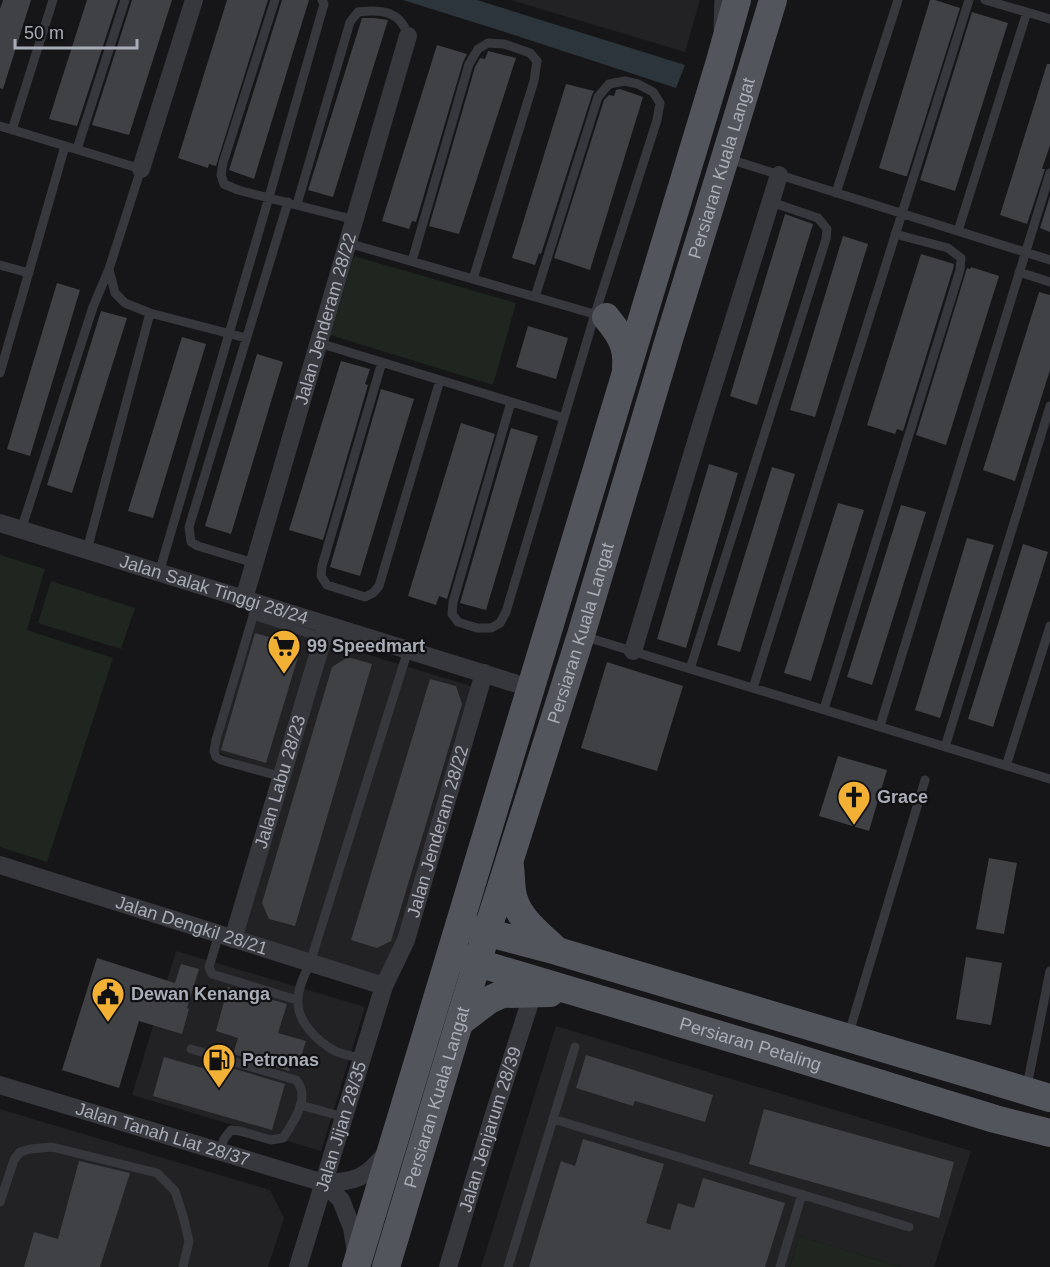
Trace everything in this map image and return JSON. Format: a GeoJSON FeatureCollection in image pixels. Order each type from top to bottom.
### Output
{"type":"FeatureCollection","features":[{"type":"Feature","properties":{"kind":"main road","name":"Persiaran Kuala Langat"},"geometry":{"type":"LineString","coordinates":[[386,1267],[477,963],[581,635],[632,324],[628,313],[645,302],[652,286],[737,0]]}},
{"type":"Feature","properties":{"kind":"main road","name":"Persiaran Kuala Langat"},"geometry":{"type":"LineString","coordinates":[[356,1265],[624,377],[627,356],[622,340],[725,158],[773,0]]}},
{"type":"Feature","properties":{"kind":"main road"},"geometry":{"type":"LineString","coordinates":[[510,859],[512,893],[520,913],[557,951]]}},
{"type":"Feature","properties":{"kind":"main road","name":"Persiaran Petaling"},"geometry":{"type":"LineString","coordinates":[[459,924],[1038,1094]]}},
{"type":"Feature","properties":{"kind":"main road","name":"Persiaran Petaling"},"geometry":{"type":"LineString","coordinates":[[450,954],[984,1116],[1050,1133]]}},
{"type":"Feature","properties":{"kind":"main road"},"geometry":{"type":"LineString","coordinates":[[460,1022],[495,996],[510,993],[579,993]]}},
{"type":"Feature","properties":{"kind":"street"},"geometry":{"type":"LineString","coordinates":[[141,169],[194,0]]}},
{"type":"Feature","properties":{"kind":"street","name":"Jalan Jenderam 28/22"},"geometry":{"type":"LineString","coordinates":[[251,606],[254,563],[408,36]]}},
{"type":"Feature","properties":{"kind":"street"},"geometry":{"type":"LineString","coordinates":[[633,651],[779,175]]}},
{"type":"Feature","properties":{"kind":"street","name":"Jalan Salak Tinggi 28/24"},"geometry":{"type":"LineString","coordinates":[[0,524],[159,573],[325,631],[408,650],[530,688]]}},
{"type":"Feature","properties":{"kind":"street","name":"Jalan Labu 28/23"},"geometry":{"type":"LineString","coordinates":[[226,936],[282,777],[325,631]]}},
{"type":"Feature","properties":{"kind":"street","name":"Jalan Jenderam 28/22"},"geometry":{"type":"LineString","coordinates":[[384,986],[406,940],[484,673]]}},
{"type":"Feature","properties":{"kind":"street","name":"Jalan Dengkil 28/21"},"geometry":{"type":"LineString","coordinates":[[0,866],[384,986]]}},
{"type":"Feature","properties":{"kind":"street","name":"Jalan Jijan 28/35"},"geometry":{"type":"LineString","coordinates":[[298,1267],[384,986]]}},
{"type":"Feature","properties":{"kind":"street","name":"Jalan Jenjarum 28/39"},"geometry":{"type":"LineString","coordinates":[[448,1267],[533,993]]}},
{"type":"Feature","properties":{"kind":"street","name":"Jalan Tanah Liat 28/37"},"geometry":{"type":"LineString","coordinates":[[0,1085],[324,1183]]}},
{"type":"Feature","properties":{"kind":"street"},"geometry":{"type":"LineString","coordinates":[[324,1183],[346,1182],[358,1178],[377,1165],[392,1146]]}},
{"type":"Feature","properties":{"kind":"street"},"geometry":{"type":"LineString","coordinates":[[324,1183],[341,1200],[348,1216],[355,1243],[356,1265]]}},
{"type":"Feature","properties":{"kind":"lane"},"geometry":{"type":"LineString","coordinates":[[12,130],[53,0]]}},
{"type":"Feature","properties":{"kind":"lane"},"geometry":{"type":"LineString","coordinates":[[77,149],[125,0]]}},
{"type":"Feature","properties":{"kind":"lane"},"geometry":{"type":"LineString","coordinates":[[275,0],[221,175],[225,184],[238,189],[355,220]]}},
{"type":"Feature","properties":{"kind":"lane"},"geometry":{"type":"LineString","coordinates":[[159,573],[324,4],[322,0]]}},
{"type":"Feature","properties":{"kind":"lane"},"geometry":{"type":"LineString","coordinates":[[719,0],[717,20],[720,61]]}},
{"type":"Feature","properties":{"kind":"lane"},"geometry":{"type":"LineString","coordinates":[[836,193],[898,0]]}},
{"type":"Feature","properties":{"kind":"lane"},"geometry":{"type":"LineString","coordinates":[[753,688],[969,0]]}},
{"type":"Feature","properties":{"kind":"lane"},"geometry":{"type":"LineString","coordinates":[[985,0],[1050,19]]}},
{"type":"Feature","properties":{"kind":"lane"},"geometry":{"type":"LineString","coordinates":[[254,563],[198,546],[191,542],[189,527],[246,338],[350,22],[358,12],[369,10],[384,12],[399,18],[406,26],[408,36]]}},
{"type":"Feature","properties":{"kind":"lane"},"geometry":{"type":"LineString","coordinates":[[958,231],[1027,12]]}},
{"type":"Feature","properties":{"kind":"lane"},"geometry":{"type":"LineString","coordinates":[[412,261],[469,64],[478,49],[488,43],[510,46],[530,53],[537,61],[534,81],[473,279]]}},
{"type":"Feature","properties":{"kind":"lane"},"geometry":{"type":"LineString","coordinates":[[511,402],[453,602],[452,614],[458,622],[477,628],[491,628],[500,623],[506,612],[564,418],[632,324],[660,103],[653,92],[638,84],[625,81],[609,84],[598,97],[536,297]]}},
{"type":"Feature","properties":{"kind":"lane"},"geometry":{"type":"LineString","coordinates":[[0,126],[141,169],[21,530]]}},
{"type":"Feature","properties":{"kind":"lane"},"geometry":{"type":"LineString","coordinates":[[0,373],[66,146]]}},
{"type":"Feature","properties":{"kind":"lane"},"geometry":{"type":"LineString","coordinates":[[725,158],[1050,260]]}},
{"type":"Feature","properties":{"kind":"lane"},"geometry":{"type":"LineString","coordinates":[[880,726],[1050,173]]}},
{"type":"Feature","properties":{"kind":"lane"},"geometry":{"type":"LineString","coordinates":[[690,669],[826,240],[827,229],[818,218],[771,202]]}},
{"type":"Feature","properties":{"kind":"lane"},"geometry":{"type":"LineString","coordinates":[[824,709],[962,258],[948,248],[895,234]]}},
{"type":"Feature","properties":{"kind":"lane"},"geometry":{"type":"LineString","coordinates":[[348,243],[632,324]]}},
{"type":"Feature","properties":{"kind":"lane"},"geometry":{"type":"LineString","coordinates":[[0,265],[29,273]]}},
{"type":"Feature","properties":{"kind":"lane"},"geometry":{"type":"LineString","coordinates":[[109,269],[115,293],[125,303],[150,313],[246,338]]}},
{"type":"Feature","properties":{"kind":"lane"},"geometry":{"type":"LineString","coordinates":[[1019,272],[1050,282]]}},
{"type":"Feature","properties":{"kind":"lane"},"geometry":{"type":"LineString","coordinates":[[87,550],[150,313]]}},
{"type":"Feature","properties":{"kind":"lane"},"geometry":{"type":"LineString","coordinates":[[319,343],[564,418]]}},
{"type":"Feature","properties":{"kind":"lane"},"geometry":{"type":"LineString","coordinates":[[382,362],[321,576],[327,585],[364,597],[373,593],[379,586],[440,380]]}},
{"type":"Feature","properties":{"kind":"lane"},"geometry":{"type":"LineString","coordinates":[[945,747],[1050,406]]}},
{"type":"Feature","properties":{"kind":"lane"},"geometry":{"type":"LineString","coordinates":[[251,606],[214,751],[216,757],[221,760],[282,777]]}},
{"type":"Feature","properties":{"kind":"lane"},"geometry":{"type":"LineString","coordinates":[[1006,766],[1050,626]]}},
{"type":"Feature","properties":{"kind":"lane"},"geometry":{"type":"LineString","coordinates":[[581,635],[1050,779]]}},
{"type":"Feature","properties":{"kind":"lane"},"geometry":{"type":"LineString","coordinates":[[362,1059],[337,1052],[310,1030],[301,1018],[297,1000],[408,650]]}},
{"type":"Feature","properties":{"kind":"lane"},"geometry":{"type":"LineString","coordinates":[[848,1037],[924,780]]}},
{"type":"Feature","properties":{"kind":"lane"},"geometry":{"type":"LineString","coordinates":[[226,936],[209,967],[212,974],[297,1000]]}},
{"type":"Feature","properties":{"kind":"lane"},"geometry":{"type":"LineString","coordinates":[[1038,1094],[1050,971]]}},
{"type":"Feature","properties":{"kind":"lane"},"geometry":{"type":"LineString","coordinates":[[508,1267],[575,1047]]}},
{"type":"Feature","properties":{"kind":"lane"},"geometry":{"type":"LineString","coordinates":[[191,1049],[296,1080],[302,1089],[295,1121],[282,1138],[271,1140],[231,1130],[224,1139],[219,1152]]}},
{"type":"Feature","properties":{"kind":"lane"},"geometry":{"type":"LineString","coordinates":[[300,1104],[344,1117]]}},
{"type":"Feature","properties":{"kind":"lane"},"geometry":{"type":"LineString","coordinates":[[553,1119],[909,1227]]}},
{"type":"Feature","properties":{"kind":"lane"},"geometry":{"type":"LineString","coordinates":[[0,1202],[14,1160],[20,1152],[30,1149],[52,1147],[157,1173],[175,1191],[183,1216],[189,1242],[183,1267]]}},
{"type":"Feature","properties":{"kind":"lane"},"geometry":{"type":"LineString","coordinates":[[780,1267],[802,1194]]}},
{"type":"Feature","properties":{"kind":"shaded area"},"geometry":{"type":"Polygon","coordinates":[[[403,0],[477,0],[685,65],[676,88],[403,0]]]}},
{"type":"Feature","properties":{"kind":"shaded area"},"geometry":{"type":"Polygon","coordinates":[[[511,0],[700,0],[685,52],[511,0]]]}},
{"type":"Feature","properties":{"kind":"shaded area"},"geometry":{"type":"Polygon","coordinates":[[[354,256],[516,303],[493,385],[330,335],[354,256]]]}},
{"type":"Feature","properties":{"kind":"shaded area"},"geometry":{"type":"Polygon","coordinates":[[[0,555],[45,569],[27,630],[113,658],[47,862],[0,847],[0,555]]]}},
{"type":"Feature","properties":{"kind":"shaded area"},"geometry":{"type":"Polygon","coordinates":[[[51,581],[135,608],[121,649],[38,623],[51,581]]]}},
{"type":"Feature","properties":{"kind":"shaded area"},"geometry":{"type":"Polygon","coordinates":[[[255,620],[474,687],[400,940],[381,979],[241,935],[288,776],[218,751],[255,620]]]}},
{"type":"Feature","properties":{"kind":"shaded area"},"geometry":{"type":"Polygon","coordinates":[[[176,951],[365,1007],[321,1151],[132,1095],[176,951]]]}},
{"type":"Feature","properties":{"kind":"shaded area"},"geometry":{"type":"Polygon","coordinates":[[[556,1026],[971,1151],[934,1267],[900,1267],[799,1236],[790,1267],[481,1267],[556,1026]]]}},
{"type":"Feature","properties":{"kind":"shaded area"},"geometry":{"type":"Polygon","coordinates":[[[0,1109],[270,1190],[284,1218],[268,1267],[0,1267],[0,1109]]]}},
{"type":"Feature","properties":{"kind":"shaded area"},"geometry":{"type":"Polygon","coordinates":[[[799,1236],[900,1267],[790,1267],[799,1236]]]}},
{"type":"Feature","properties":{"kind":"building"},"geometry":{"type":"Polygon","coordinates":[[[3,0],[31,0],[3,89],[0,88],[0,9],[3,0]]]}},
{"type":"Feature","properties":{"kind":"building"},"geometry":{"type":"Polygon","coordinates":[[[87,0],[118,0],[77,126],[49,119],[87,0]]]}},
{"type":"Feature","properties":{"kind":"building"},"geometry":{"type":"Polygon","coordinates":[[[132,0],[172,0],[129,135],[92,125],[132,0]]]}},
{"type":"Feature","properties":{"kind":"building"},"geometry":{"type":"Polygon","coordinates":[[[227,0],[268,0],[216,166],[209,164],[208,168],[178,158],[227,0]]]}},
{"type":"Feature","properties":{"kind":"building"},"geometry":{"type":"Polygon","coordinates":[[[282,0],[309,0],[254,179],[229,170],[282,0]]]}},
{"type":"Feature","properties":{"kind":"building"},"geometry":{"type":"Polygon","coordinates":[[[930,0],[960,8],[907,176],[905,176],[879,168],[930,0]]]}},
{"type":"Feature","properties":{"kind":"building"},"geometry":{"type":"Polygon","coordinates":[[[972,12],[1008,23],[955,191],[920,180],[972,12]]]}},
{"type":"Feature","properties":{"kind":"building"},"geometry":{"type":"Polygon","coordinates":[[[362,18],[388,20],[333,197],[308,190],[362,18]]]}},
{"type":"Feature","properties":{"kind":"building"},"geometry":{"type":"Polygon","coordinates":[[[437,45],[467,54],[416,222],[412,221],[409,229],[382,221],[437,45]]]}},
{"type":"Feature","properties":{"kind":"building"},"geometry":{"type":"Polygon","coordinates":[[[488,51],[516,58],[459,234],[429,226],[475,67],[480,58],[485,59],[488,51]]]}},
{"type":"Feature","properties":{"kind":"building"},"geometry":{"type":"Polygon","coordinates":[[[1047,64],[1050,64],[1050,145],[1042,169],[1045,169],[1027,224],[1000,215],[1047,64]]]}},
{"type":"Feature","properties":{"kind":"building"},"geometry":{"type":"Polygon","coordinates":[[[566,84],[594,91],[541,254],[539,253],[535,265],[512,258],[566,84]]]}},
{"type":"Feature","properties":{"kind":"building"},"geometry":{"type":"Polygon","coordinates":[[[620,89],[643,97],[590,270],[554,258],[604,100],[609,95],[614,96],[616,90],[620,89]]]}},
{"type":"Feature","properties":{"kind":"building"},"geometry":{"type":"Polygon","coordinates":[[[1050,196],[1050,232],[1040,228],[1050,196]]]}},
{"type":"Feature","properties":{"kind":"building"},"geometry":{"type":"Polygon","coordinates":[[[785,214],[813,224],[757,405],[730,396],[785,214]]]}},
{"type":"Feature","properties":{"kind":"building"},"geometry":{"type":"Polygon","coordinates":[[[843,236],[868,244],[815,417],[790,410],[843,236]]]}},
{"type":"Feature","properties":{"kind":"building"},"geometry":{"type":"Polygon","coordinates":[[[921,254],[954,264],[903,431],[897,429],[895,434],[867,425],[921,254]]]}},
{"type":"Feature","properties":{"kind":"building"},"geometry":{"type":"Polygon","coordinates":[[[971,267],[999,276],[946,445],[916,435],[967,268],[971,267]]]}},
{"type":"Feature","properties":{"kind":"building"},"geometry":{"type":"Polygon","coordinates":[[[57,283],[80,290],[30,456],[7,449],[57,283]]]}},
{"type":"Feature","properties":{"kind":"building"},"geometry":{"type":"Polygon","coordinates":[[[1039,292],[1050,295],[1050,370],[1015,481],[983,470],[1039,292]]]}},
{"type":"Feature","properties":{"kind":"building"},"geometry":{"type":"Polygon","coordinates":[[[101,311],[127,318],[72,493],[47,485],[101,311]]]}},
{"type":"Feature","properties":{"kind":"building"},"geometry":{"type":"Polygon","coordinates":[[[528,326],[568,338],[556,379],[516,367],[528,326]]]}},
{"type":"Feature","properties":{"kind":"building"},"geometry":{"type":"Polygon","coordinates":[[[182,337],[206,344],[153,518],[128,511],[182,337]]]}},
{"type":"Feature","properties":{"kind":"building"},"geometry":{"type":"Polygon","coordinates":[[[257,354],[283,362],[231,534],[205,526],[257,354]]]}},
{"type":"Feature","properties":{"kind":"building"},"geometry":{"type":"Polygon","coordinates":[[[341,361],[370,369],[365,384],[368,385],[323,540],[289,530],[341,361]]]}},
{"type":"Feature","properties":{"kind":"building"},"geometry":{"type":"Polygon","coordinates":[[[381,389],[414,399],[360,576],[330,567],[381,389]]]}},
{"type":"Feature","properties":{"kind":"building"},"geometry":{"type":"Polygon","coordinates":[[[461,423],[495,434],[447,599],[439,596],[436,605],[408,596],[461,423]]]}},
{"type":"Feature","properties":{"kind":"building"},"geometry":{"type":"Polygon","coordinates":[[[511,428],[538,436],[486,610],[460,603],[511,428]]]}},
{"type":"Feature","properties":{"kind":"building"},"geometry":{"type":"Polygon","coordinates":[[[709,464],[738,473],[686,648],[657,639],[709,464]]]}},
{"type":"Feature","properties":{"kind":"building"},"geometry":{"type":"Polygon","coordinates":[[[772,467],[795,474],[740,652],[717,645],[772,467]]]}},
{"type":"Feature","properties":{"kind":"building"},"geometry":{"type":"Polygon","coordinates":[[[838,503],[864,510],[811,681],[784,673],[838,503]]]}},
{"type":"Feature","properties":{"kind":"building"},"geometry":{"type":"Polygon","coordinates":[[[901,505],[926,512],[872,685],[847,677],[901,505]]]}},
{"type":"Feature","properties":{"kind":"building"},"geometry":{"type":"Polygon","coordinates":[[[967,538],[994,545],[940,718],[915,710],[967,538]]]}},
{"type":"Feature","properties":{"kind":"building"},"geometry":{"type":"Polygon","coordinates":[[[1023,544],[1048,552],[993,727],[968,719],[1023,544]]]}},
{"type":"Feature","properties":{"kind":"building"},"geometry":{"type":"Polygon","coordinates":[[[255,633],[293,644],[298,657],[266,763],[221,750],[255,633]]]}},
{"type":"Feature","properties":{"kind":"building"},"geometry":{"type":"Polygon","coordinates":[[[348,657],[372,664],[295,926],[269,919],[262,903],[332,667],[348,657]]]}},
{"type":"Feature","properties":{"kind":"building"},"geometry":{"type":"Polygon","coordinates":[[[607,662],[683,686],[657,771],[581,748],[607,662]]]}},
{"type":"Feature","properties":{"kind":"building"},"geometry":{"type":"Polygon","coordinates":[[[430,679],[456,686],[462,704],[391,941],[377,948],[351,940],[430,679]]]}},
{"type":"Feature","properties":{"kind":"building"},"geometry":{"type":"Polygon","coordinates":[[[838,756],[887,770],[869,831],[819,816],[838,756]]]}},
{"type":"Feature","properties":{"kind":"building"},"geometry":{"type":"Polygon","coordinates":[[[989,858],[1017,863],[1004,934],[976,929],[989,858]]]}},
{"type":"Feature","properties":{"kind":"building"},"geometry":{"type":"Polygon","coordinates":[[[966,957],[1002,963],[991,1025],[956,1019],[966,957]]]}},
{"type":"Feature","properties":{"kind":"building","name":"Dewan Kenanga"},"geometry":{"type":"Polygon","coordinates":[[[97,958],[175,983],[181,964],[199,969],[182,1034],[139,1021],[119,1088],[62,1070],[97,958]]]}},
{"type":"Feature","properties":{"kind":"building"},"geometry":{"type":"Polygon","coordinates":[[[228,987],[287,1004],[278,1033],[306,1041],[298,1066],[291,1064],[289,1071],[233,1054],[238,1038],[216,1031],[228,987]]]}},
{"type":"Feature","properties":{"kind":"building"},"geometry":{"type":"Polygon","coordinates":[[[586,1055],[713,1095],[705,1122],[635,1101],[633,1106],[576,1088],[586,1055]]]}},
{"type":"Feature","properties":{"kind":"building","name":"Petronas"},"geometry":{"type":"Polygon","coordinates":[[[164,1057],[206,1069],[208,1061],[285,1084],[272,1130],[153,1096],[164,1057]]]}},
{"type":"Feature","properties":{"kind":"building"},"geometry":{"type":"Polygon","coordinates":[[[764,1109],[954,1162],[939,1218],[749,1164],[764,1109]]]}},
{"type":"Feature","properties":{"kind":"building"},"geometry":{"type":"Polygon","coordinates":[[[583,1139],[664,1164],[646,1223],[670,1230],[678,1203],[694,1208],[703,1178],[785,1203],[765,1267],[529,1267],[561,1161],[575,1166],[583,1139]]]}},
{"type":"Feature","properties":{"kind":"building"},"geometry":{"type":"Polygon","coordinates":[[[79,1161],[130,1173],[100,1267],[24,1267],[34,1232],[58,1239],[79,1161]]]}},
{"type":"Feature","properties":{"kind":"place","name":"99 Speedmart"},"geometry":{"type":"Point","coordinates":[284,675]}},
{"type":"Feature","properties":{"kind":"place","name":"Grace"},"geometry":{"type":"Point","coordinates":[854,826]}},
{"type":"Feature","properties":{"kind":"place","name":"Dewan Kenanga"},"geometry":{"type":"Point","coordinates":[108,1023]}},
{"type":"Feature","properties":{"kind":"place","name":"Petronas"},"geometry":{"type":"Point","coordinates":[219,1089]}}]}
